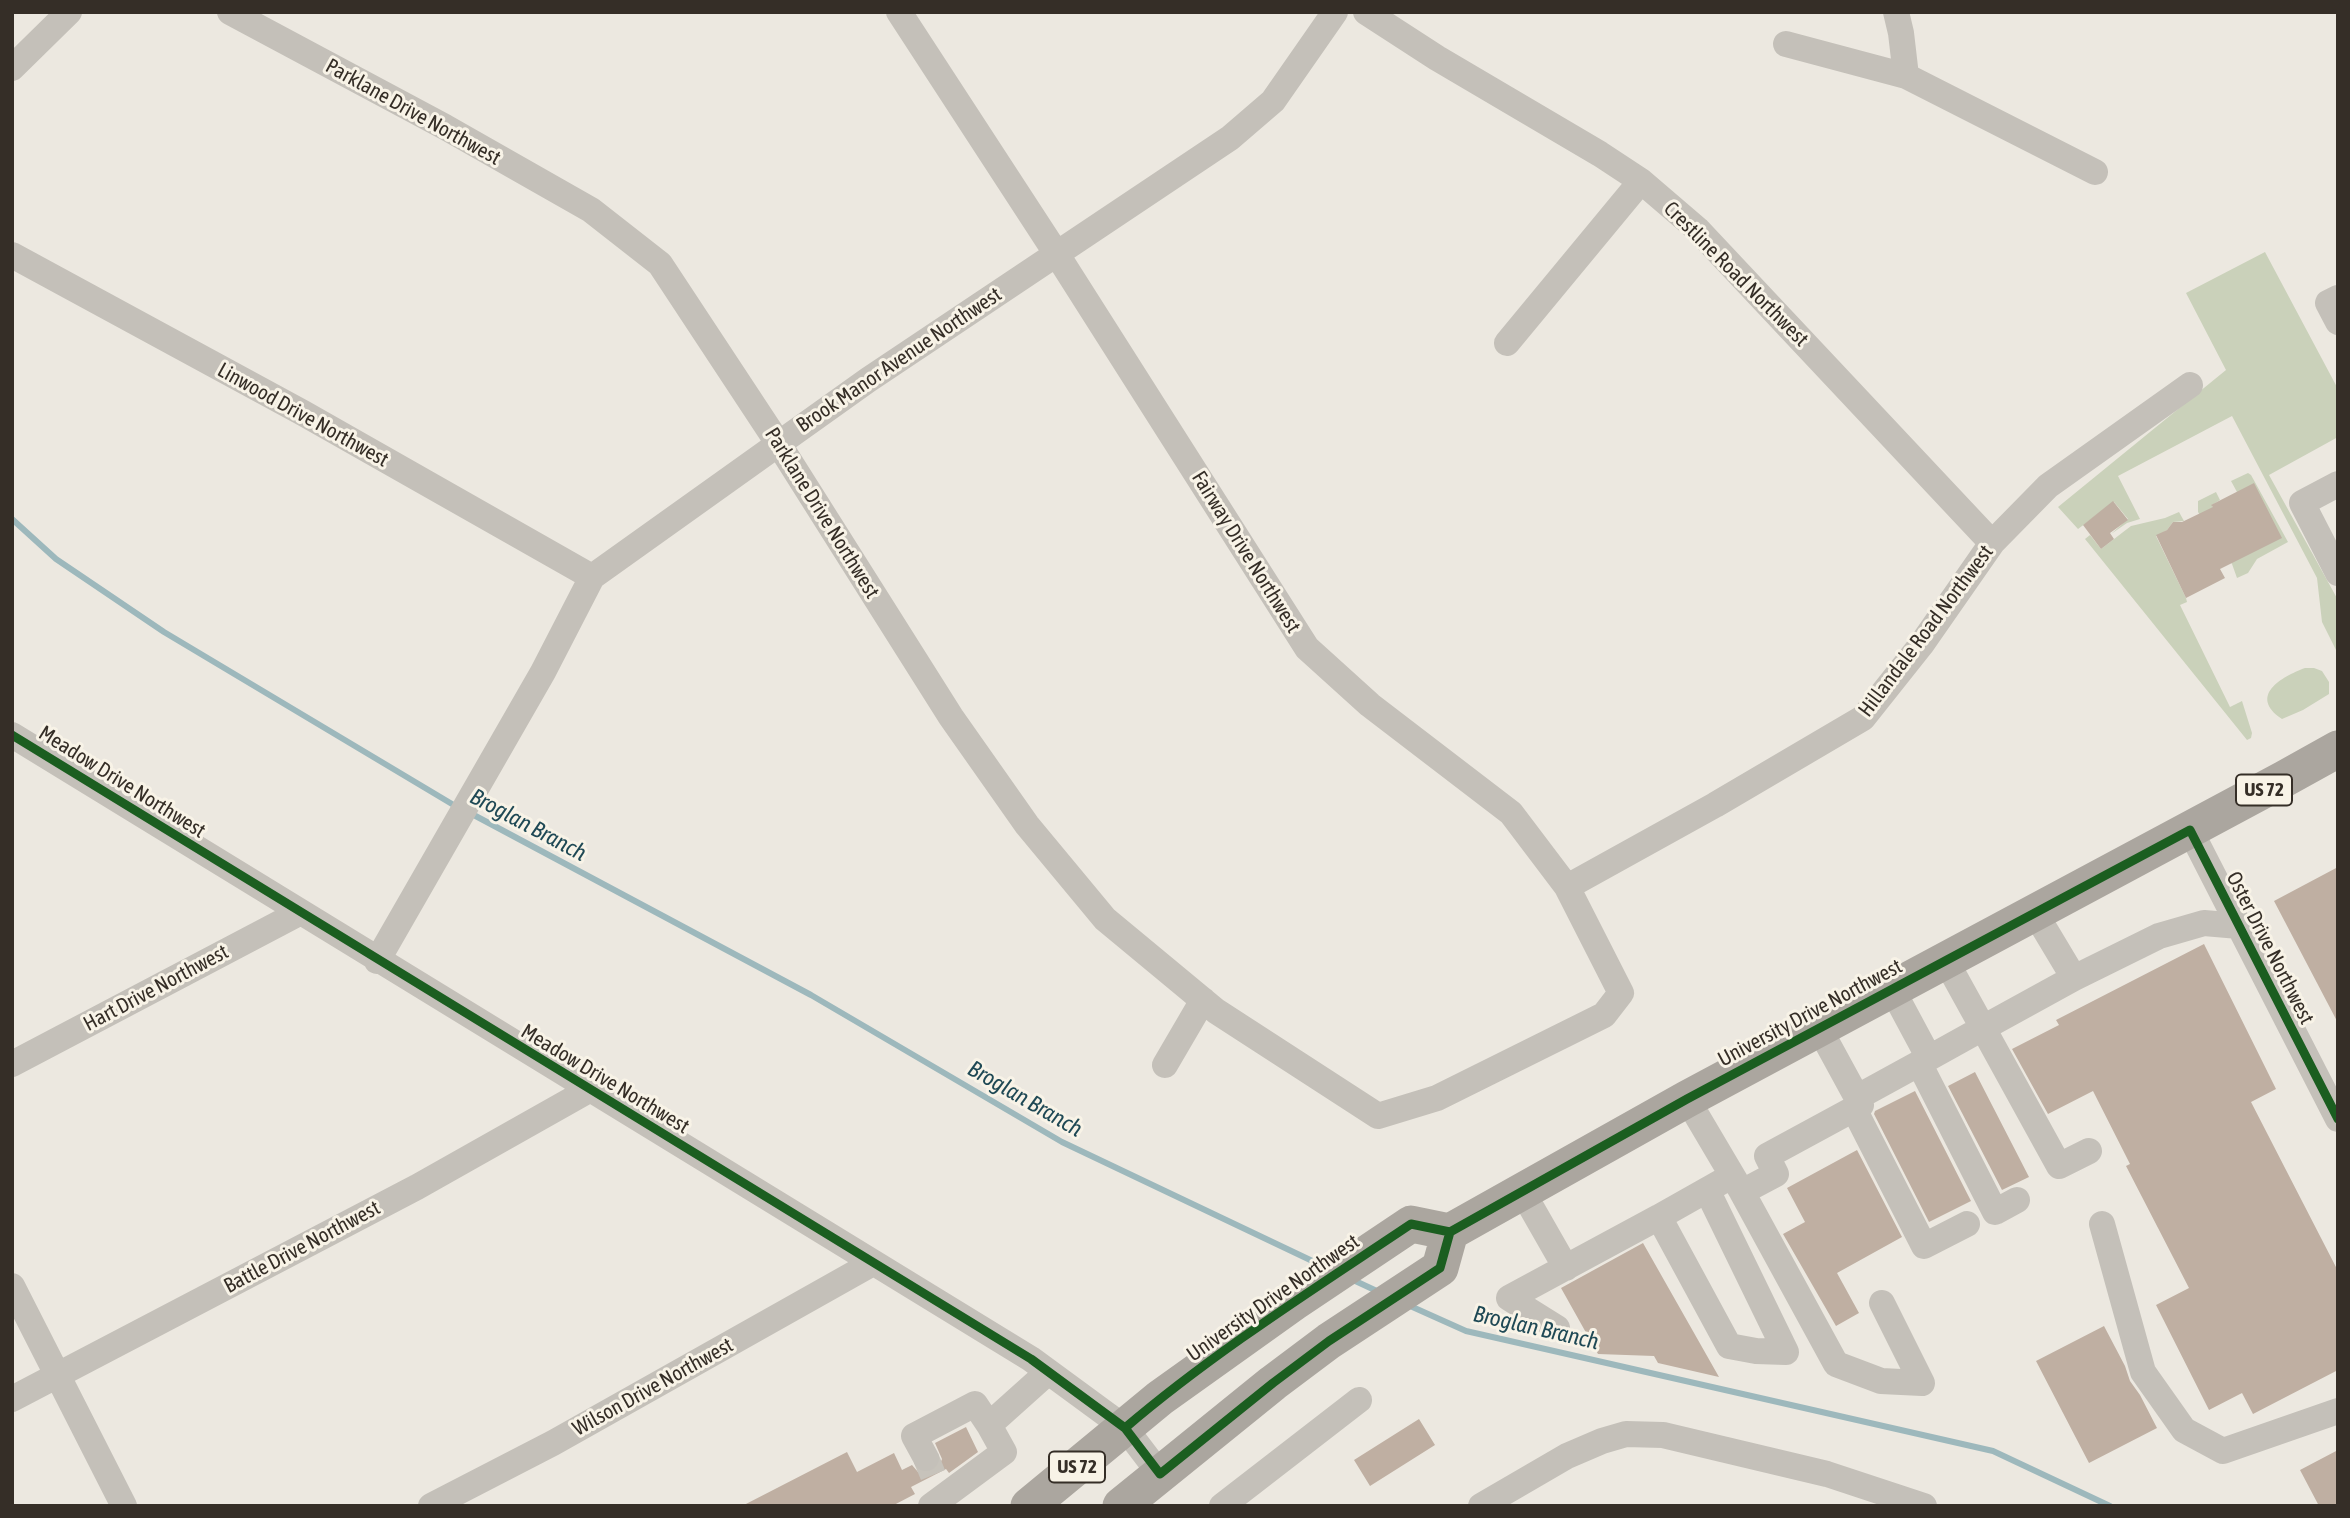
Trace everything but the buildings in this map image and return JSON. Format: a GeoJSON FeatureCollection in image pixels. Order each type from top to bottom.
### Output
{"type":"FeatureCollection","features":[{"type":"Feature","properties":{"kind":"highway","name":"University Drive Northwest"},"geometry":{"type":"LineString","coordinates":[[1028,1506],[1160,1398],[1293,1303],[1411,1224],[1450,1232],[1686,1099],[2338,749]]}},
{"type":"Feature","properties":{"kind":"highway","name":"US 72"},"geometry":{"type":"LineString","coordinates":[[1121,1506],[1329,1340],[1440,1268],[1450,1232]]}},
{"type":"Feature","properties":{"kind":"street"},"geometry":{"type":"LineString","coordinates":[[12,68],[69,12]]}},
{"type":"Feature","properties":{"kind":"street","name":"Parklane Drive Northwest"},"geometry":{"type":"LineString","coordinates":[[230,12],[445,127],[592,210],[660,264],[778,443],[951,717],[1027,825],[1105,919],[1216,1011],[1378,1116],[1437,1098],[1580,1026]]}},
{"type":"Feature","properties":{"kind":"street","name":"Fairway Drive Northwest"},"geometry":{"type":"LineString","coordinates":[[900,12],[1307,648],[1370,705],[1511,813],[1567,887],[1620,993],[1604,1014],[1580,1026]]}},
{"type":"Feature","properties":{"kind":"street","name":"Brook Manor Avenue Northwest"},"geometry":{"type":"LineString","coordinates":[[377,961],[543,672],[592,577],[778,443],[1230,138],[1273,100],[1335,12]]}},
{"type":"Feature","properties":{"kind":"street","name":"Crestline Road Northwest"},"geometry":{"type":"LineString","coordinates":[[1366,12],[1641,181],[1697,229],[1993,543]]}},
{"type":"Feature","properties":{"kind":"street"},"geometry":{"type":"LineString","coordinates":[[1896,12],[1906,76]]}},
{"type":"Feature","properties":{"kind":"street"},"geometry":{"type":"LineString","coordinates":[[1786,44],[1906,76],[2095,172]]}},
{"type":"Feature","properties":{"kind":"street"},"geometry":{"type":"LineString","coordinates":[[1507,343],[1641,181]]}},
{"type":"Feature","properties":{"kind":"street","name":"Linwood Drive Northwest"},"geometry":{"type":"LineString","coordinates":[[12,255],[303,413],[592,577]]}},
{"type":"Feature","properties":{"kind":"street"},"geometry":{"type":"LineString","coordinates":[[2338,298],[2328,303],[2338,322]]}},
{"type":"Feature","properties":{"kind":"street","name":"Hillandale Road Northwest"},"geometry":{"type":"LineString","coordinates":[[1567,887],[1726,799],[1863,718],[1921,645],[1993,543],[2048,486],[2190,386]]}},
{"type":"Feature","properties":{"kind":"street"},"geometry":{"type":"LineString","coordinates":[[2338,484],[2302,503],[2338,573]]}},
{"type":"Feature","properties":{"kind":"street","name":"Meadow Drive Northwest"},"geometry":{"type":"LineString","coordinates":[[12,735],[377,961],[1031,1359],[1125,1428],[1160,1474]]}},
{"type":"Feature","properties":{"kind":"street","name":"Oster Drive Northwest"},"geometry":{"type":"LineString","coordinates":[[2190,830],[2338,1119]]}},
{"type":"Feature","properties":{"kind":"street","name":"Hart Drive Northwest"},"geometry":{"type":"LineString","coordinates":[[12,1064],[299,913]]}},
{"type":"Feature","properties":{"kind":"street"},"geometry":{"type":"LineString","coordinates":[[2035,913],[2074,978]]}},
{"type":"Feature","properties":{"kind":"street"},"geometry":{"type":"LineString","coordinates":[[1557,1328],[1509,1298],[1707,1190],[1776,1174],[1767,1156],[1924,1061],[2074,978],[2160,936],[2204,923],[2239,926]]}},
{"type":"Feature","properties":{"kind":"street"},"geometry":{"type":"LineString","coordinates":[[1946,961],[2059,1166],[2089,1151]]}},
{"type":"Feature","properties":{"kind":"street"},"geometry":{"type":"LineString","coordinates":[[1892,989],[1995,1212],[2017,1200]]}},
{"type":"Feature","properties":{"kind":"street"},"geometry":{"type":"LineString","coordinates":[[1165,1065],[1203,1000]]}},
{"type":"Feature","properties":{"kind":"street"},"geometry":{"type":"LineString","coordinates":[[1819,1028],[1924,1246],[1967,1224]]}},
{"type":"Feature","properties":{"kind":"street","name":"Battle Drive Northwest"},"geometry":{"type":"LineString","coordinates":[[12,1399],[417,1187],[589,1090]]}},
{"type":"Feature","properties":{"kind":"street"},"geometry":{"type":"LineString","coordinates":[[1686,1099],[1738,1184],[1836,1364],[1881,1381],[1922,1383],[1882,1303]]}},
{"type":"Feature","properties":{"kind":"street"},"geometry":{"type":"LineString","coordinates":[[1659,1217],[1729,1346],[1756,1351],[1786,1352],[1707,1190]]}},
{"type":"Feature","properties":{"kind":"street"},"geometry":{"type":"LineString","coordinates":[[1522,1191],[1566,1268]]}},
{"type":"Feature","properties":{"kind":"street"},"geometry":{"type":"LineString","coordinates":[[2102,1224],[2143,1371],[2185,1430],[2223,1451],[2338,1410]]}},
{"type":"Feature","properties":{"kind":"street","name":"Wilson Drive Northwest"},"geometry":{"type":"LineString","coordinates":[[431,1506],[553,1443],[873,1263]]}},
{"type":"Feature","properties":{"kind":"street"},"geometry":{"type":"LineString","coordinates":[[12,1286],[124,1506]]}},
{"type":"Feature","properties":{"kind":"street"},"geometry":{"type":"LineString","coordinates":[[989,1425],[1047,1373]]}},
{"type":"Feature","properties":{"kind":"street"},"geometry":{"type":"LineString","coordinates":[[1223,1506],[1359,1400]]}},
{"type":"Feature","properties":{"kind":"street"},"geometry":{"type":"LineString","coordinates":[[975,1404],[989,1425],[1004,1452],[933,1484],[914,1437],[975,1404]]}},
{"type":"Feature","properties":{"kind":"street"},"geometry":{"type":"LineString","coordinates":[[1481,1506],[1567,1456],[1626,1434],[1663,1436],[1827,1474],[1924,1506]]}},
{"type":"Feature","properties":{"kind":"green space"},"geometry":{"type":"Polygon","coordinates":[[[2265,252],[2338,389],[2338,437],[2269,475],[2338,600],[2338,654],[2322,622],[2317,578],[2232,416],[2118,476],[2140,519],[2127,523],[2111,534],[2128,519],[2114,502],[2078,529],[2058,507],[2226,370],[2186,293],[2265,252]]]}},
{"type":"Feature","properties":{"kind":"green space"},"geometry":{"type":"Polygon","coordinates":[[[2248,473],[2288,542],[2257,559],[2248,573],[2237,578],[2232,564],[2198,512],[2198,501],[2216,492],[2220,500],[2212,505],[2239,559],[2237,492],[2231,481],[2248,473]]]}},
{"type":"Feature","properties":{"kind":"green space"},"geometry":{"type":"Polygon","coordinates":[[[2179,512],[2184,521],[2173,522],[2167,530],[2156,536],[2186,598],[2187,602],[2180,605],[2230,707],[2242,701],[2252,733],[2247,740],[2085,539],[2090,535],[2101,549],[2131,526],[2179,512]]]}},
{"type":"Feature","properties":{"kind":"green space"},"geometry":{"type":"Polygon","coordinates":[[[2305,668],[2322,671],[2329,682],[2329,694],[2282,719],[2272,711],[2268,695],[2278,682],[2305,668]]]}},
{"type":"Feature","properties":{"kind":"waterway","name":"Broglan Branch"},"geometry":{"type":"LineString","coordinates":[[12,519],[56,559],[164,632],[457,807]]}},
{"type":"Feature","properties":{"kind":"waterway","name":"Broglan Branch"},"geometry":{"type":"LineString","coordinates":[[470,813],[811,995],[1062,1142],[1325,1267]]}},
{"type":"Feature","properties":{"kind":"waterway","name":"Broglan Branch"},"geometry":{"type":"LineString","coordinates":[[1351,1279],[1379,1292]]}},
{"type":"Feature","properties":{"kind":"waterway","name":"Broglan Branch"},"geometry":{"type":"LineString","coordinates":[[1408,1305],[1466,1331],[1993,1451],[2110,1506]]}},
{"type":"Feature","properties":{"kind":"tunnel"},"geometry":{"type":"LineString","coordinates":[[926,1458],[933,1475]]}},
{"type":"Feature","properties":{"kind":"cycle path"},"geometry":{"type":"LineString","coordinates":[[12,735],[1031,1359],[1125,1428],[1160,1474],[1329,1341],[1440,1268],[1450,1232]]}},
{"type":"Feature","properties":{"kind":"cycle path"},"geometry":{"type":"LineString","coordinates":[[1125,1428],[1229,1347],[1411,1224],[1450,1232],[1687,1099],[2190,830],[2338,1119]]}}]}
